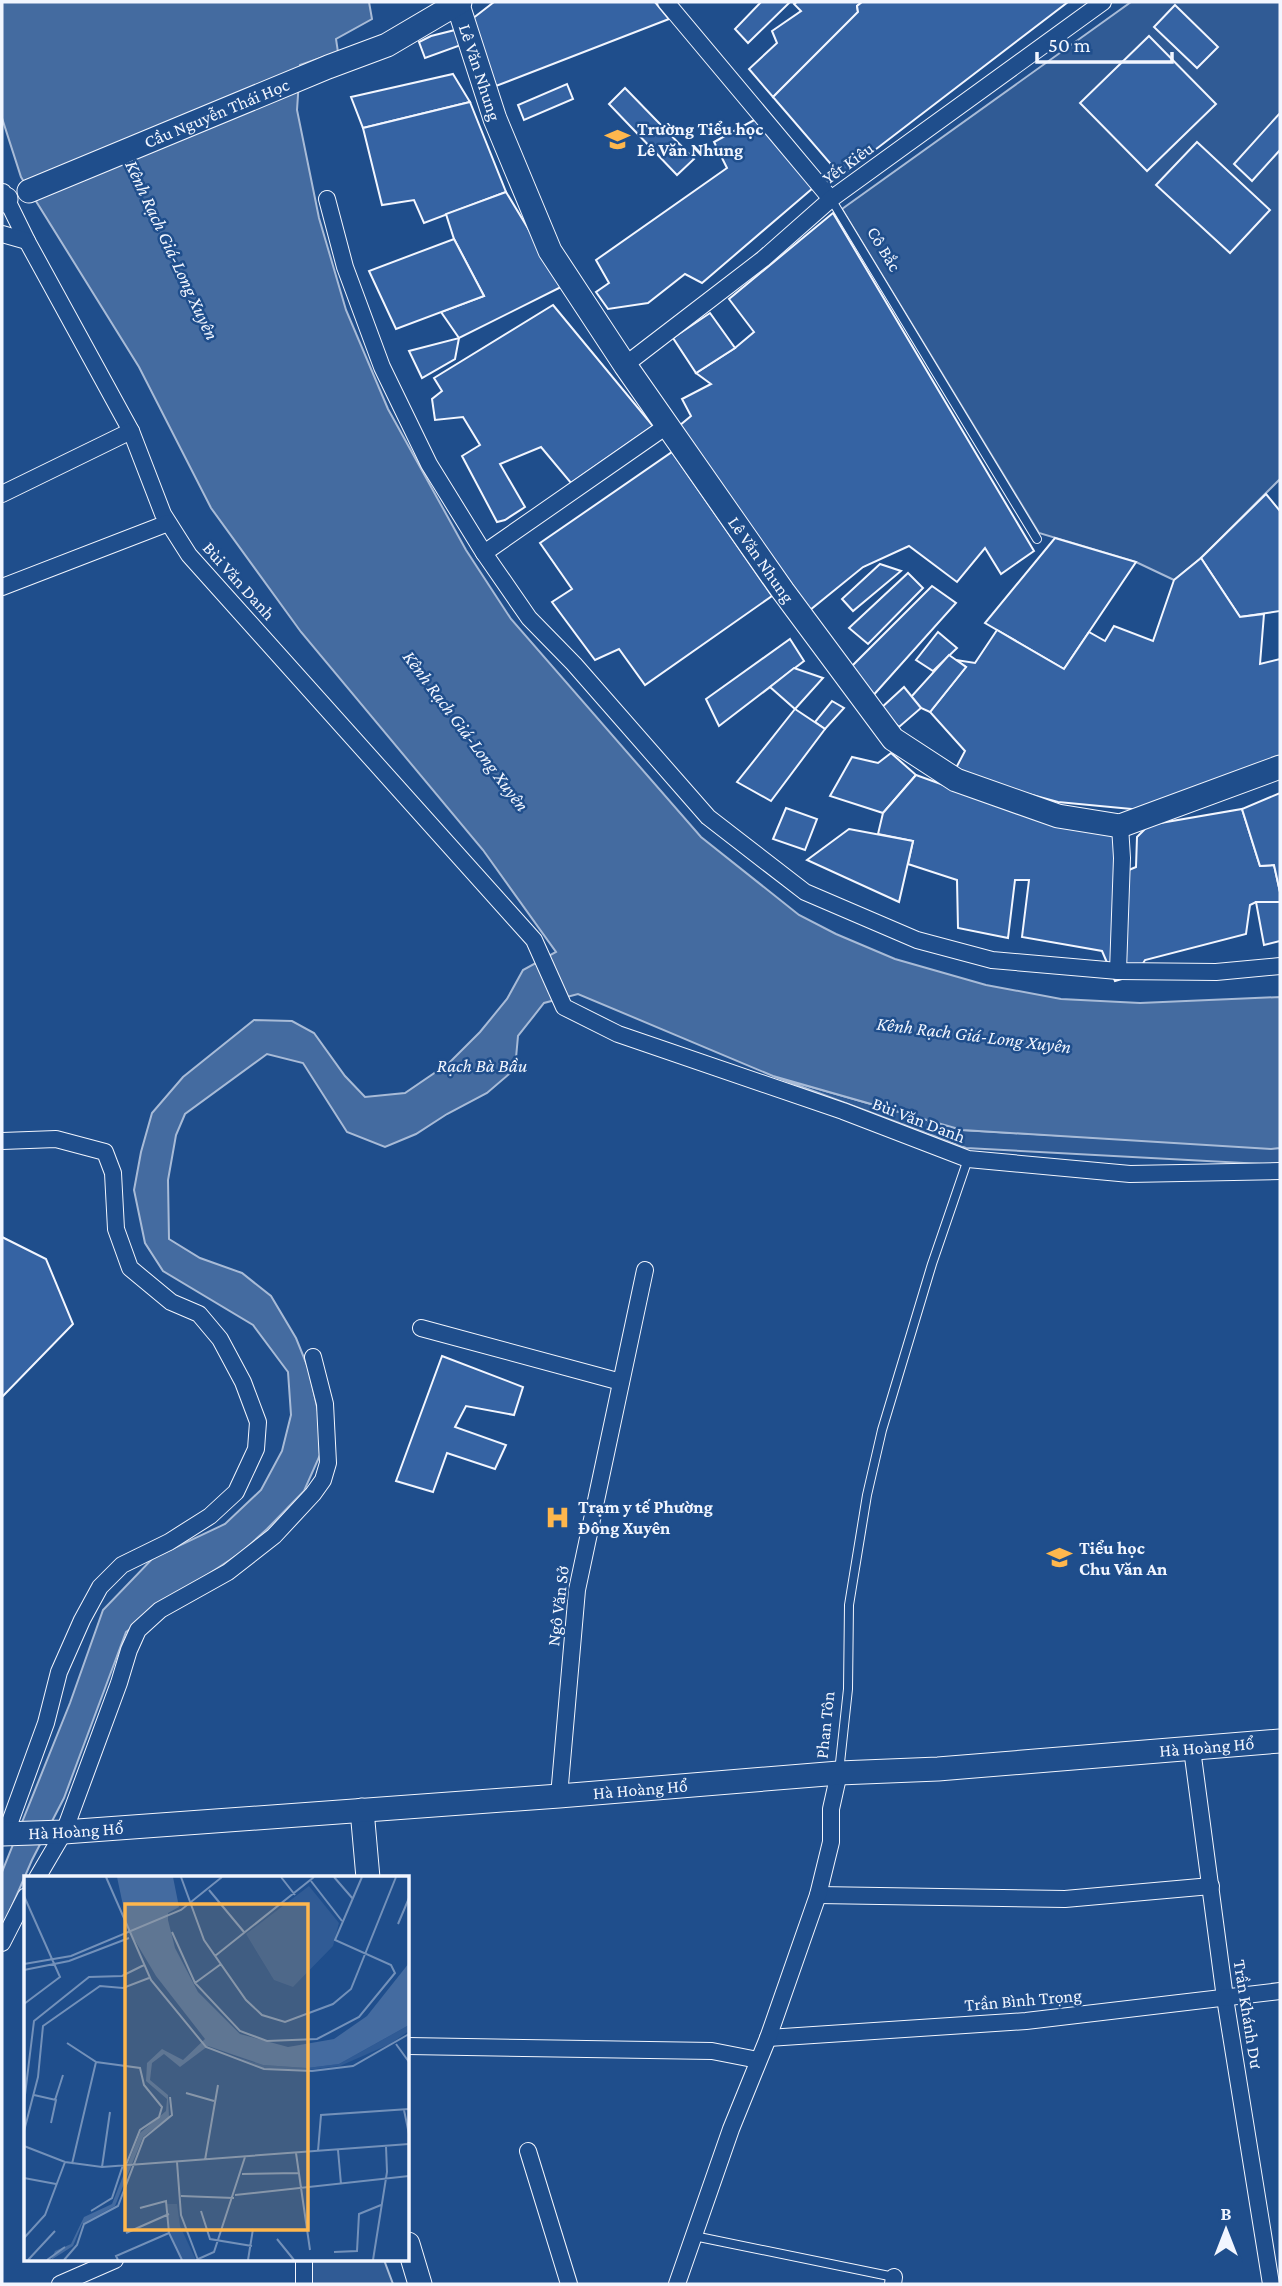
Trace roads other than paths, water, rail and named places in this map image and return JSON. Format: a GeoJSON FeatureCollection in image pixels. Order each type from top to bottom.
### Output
{"type":"FeatureCollection","features":[{"type":"Feature","properties":{"kind":"street","name":"Cầu Nguyễn Thái Học"},"geometry":{"type":"LineString","coordinates":[[29,191],[387,45],[458,2]]}},
{"type":"Feature","properties":{"kind":"street","name":"Lê Văn Nhung"},"geometry":{"type":"LineString","coordinates":[[458,2],[495,119],[550,251],[625,365],[798,612],[892,739],[956,780],[1058,816],[1120,826],[1280,766]]}},
{"type":"Feature","properties":{"kind":"street","name":"Cô Bắc"},"geometry":{"type":"LineString","coordinates":[[666,2],[831,199]]}},
{"type":"Feature","properties":{"kind":"street","name":"Yết Kiêu"},"geometry":{"type":"LineString","coordinates":[[625,365],[763,259],[831,199],[1103,2]]}},
{"type":"Feature","properties":{"kind":"street"},"geometry":{"type":"LineString","coordinates":[[3,197],[29,191]]}},
{"type":"Feature","properties":{"kind":"street","name":"Bùi Văn Danh"},"geometry":{"type":"LineString","coordinates":[[3,197],[133,435],[166,518],[189,555],[534,940],[564,1007],[618,1034],[843,1111],[968,1159],[1130,1174],[1280,1171]]}},
{"type":"Feature","properties":{"kind":"street"},"geometry":{"type":"LineString","coordinates":[[327,199],[345,267],[382,367],[429,464],[484,553],[529,618],[574,664],[708,817],[804,892],[917,940],[992,960],[1118,971],[1216,972],[1280,966]]}},
{"type":"Feature","properties":{"kind":"street"},"geometry":{"type":"LineString","coordinates":[[2,234],[27,241]]}},
{"type":"Feature","properties":{"kind":"street"},"geometry":{"type":"LineString","coordinates":[[484,553],[668,425]]}},
{"type":"Feature","properties":{"kind":"street"},"geometry":{"type":"LineString","coordinates":[[2,494],[133,435]]}},
{"type":"Feature","properties":{"kind":"street"},"geometry":{"type":"LineString","coordinates":[[2,587],[166,518]]}},
{"type":"Feature","properties":{"kind":"street"},"geometry":{"type":"LineString","coordinates":[[1118,971],[1122,858],[1120,826]]}},
{"type":"Feature","properties":{"kind":"street"},"geometry":{"type":"LineString","coordinates":[[2,1141],[56,1139],[105,1152],[113,1173],[116,1229],[130,1268],[171,1302],[199,1314],[220,1339],[243,1382],[258,1422],[256,1449],[236,1492],[210,1516],[169,1542],[122,1565],[100,1587],[59,1672],[46,1723],[6,1833]]}},
{"type":"Feature","properties":{"kind":"street","name":"Ngô Văn Sở"},"geometry":{"type":"LineString","coordinates":[[559,1796],[577,1590],[645,1270]]}},
{"type":"Feature","properties":{"kind":"street"},"geometry":{"type":"LineString","coordinates":[[421,1328],[621,1382]]}},
{"type":"Feature","properties":{"kind":"street"},"geometry":{"type":"LineString","coordinates":[[38,1876],[62,1832],[119,1683],[131,1642],[138,1630],[160,1610],[228,1572],[274,1536],[323,1480],[328,1463],[326,1418],[313,1357]]}},
{"type":"Feature","properties":{"kind":"street","name":"Hà Hoàng Hổ"},"geometry":{"type":"LineString","coordinates":[[6,1833],[62,1832],[1280,1741]]}},
{"type":"Feature","properties":{"kind":"street","name":"Trần Khánh Dư"},"geometry":{"type":"LineString","coordinates":[[1192,1749],[1225,1997],[1271,2284]]}},
{"type":"Feature","properties":{"kind":"street","name":"Phan Tôn"},"geometry":{"type":"LineString","coordinates":[[677,2284],[818,1895],[831,1842],[831,1809],[839,1773]]}},
{"type":"Feature","properties":{"kind":"street"},"geometry":{"type":"LineString","coordinates":[[362,1810],[368,1876]]}},
{"type":"Feature","properties":{"kind":"street"},"geometry":{"type":"LineString","coordinates":[[818,1895],[1065,1899],[1211,1886]]}},
{"type":"Feature","properties":{"kind":"street"},"geometry":{"type":"LineString","coordinates":[[2,1943],[24,1900]]}},
{"type":"Feature","properties":{"kind":"street","name":"Trần Bình Trọng"},"geometry":{"type":"LineString","coordinates":[[768,2038],[1026,2021],[1280,1991]]}},
{"type":"Feature","properties":{"kind":"street"},"geometry":{"type":"LineString","coordinates":[[410,2046],[712,2051],[758,2060]]}},
{"type":"Feature","properties":{"kind":"street"},"geometry":{"type":"LineString","coordinates":[[528,2151],[569,2284]]}},
{"type":"Feature","properties":{"kind":"street"},"geometry":{"type":"LineString","coordinates":[[410,2251],[420,2284]]}},
{"type":"Feature","properties":{"kind":"street"},"geometry":{"type":"LineString","coordinates":[[60,2284],[110,2262]]}},
{"type":"Feature","properties":{"kind":"street"},"geometry":{"type":"LineString","coordinates":[[304,2262],[304,2284]]}},
{"type":"Feature","properties":{"kind":"lane","name":"Cô Bắc"},"geometry":{"type":"LineString","coordinates":[[831,199],[1037,540]]}},
{"type":"Feature","properties":{"kind":"lane","name":"Phan Tôn"},"geometry":{"type":"LineString","coordinates":[[839,1773],[848,1689],[849,1605],[864,1506],[882,1430],[968,1159]]}},
{"type":"Feature","properties":{"kind":"lane"},"geometry":{"type":"LineString","coordinates":[[694,2236],[893,2280]]}},
{"type":"Feature","properties":{"kind":"water"},"geometry":{"type":"Polygon","coordinates":[[[2,2],[369,2],[372,19],[336,39],[338,52],[300,65],[297,110],[319,218],[346,310],[388,409],[466,550],[511,619],[701,837],[799,915],[836,934],[895,959],[986,985],[1061,999],[1140,1003],[1280,997],[1280,1148],[962,1130],[773,1076],[578,994],[544,1003],[518,1036],[515,1069],[487,1093],[416,1134],[385,1147],[347,1132],[303,1063],[267,1054],[185,1114],[176,1135],[168,1180],[169,1239],[200,1258],[242,1273],[271,1296],[296,1338],[309,1370],[319,1416],[320,1455],[304,1491],[242,1552],[157,1608],[126,1632],[64,1798],[24,1876],[2,1929],[2,1872],[70,1703],[103,1610],[153,1558],[225,1524],[261,1490],[282,1451],[291,1415],[288,1372],[253,1325],[163,1271],[145,1243],[134,1190],[152,1113],[183,1077],[254,1020],[292,1021],[314,1033],[345,1076],[365,1097],[405,1093],[449,1063],[480,1032],[507,999],[523,970],[556,952],[483,850],[301,632],[211,508],[139,367],[21,177],[2,118],[2,2]]]}},
{"type":"Feature","properties":{"kind":"place","name":"Trường Tiểu học Lê Văn Nhung"},"geometry":{"type":"Point","coordinates":[617,139]}},
{"type":"Feature","properties":{"kind":"place","name":"Trạm y tế Phường Đông Xuyên"},"geometry":{"type":"Point","coordinates":[558,1517]}},
{"type":"Feature","properties":{"kind":"place","name":"Tiểu học Chu Văn An"},"geometry":{"type":"Point","coordinates":[1059,1558]}},
{"type":"Feature","properties":{"kind":"water label","name":"Kênh Rạch Giá-Long Xuyên"},"geometry":{"type":"Point","coordinates":[172,250]}},
{"type":"Feature","properties":{"kind":"water label","name":"Kênh Rạch Giá-Long Xuyên"},"geometry":{"type":"Point","coordinates":[466,731]}},
{"type":"Feature","properties":{"kind":"water label","name":"Kênh Rạch Giá-Long Xuyên"},"geometry":{"type":"Point","coordinates":[974,1035]}},
{"type":"Feature","properties":{"kind":"water label","name":"Rạch Bà Bầu"},"geometry":{"type":"Point","coordinates":[482,1065]}}]}
